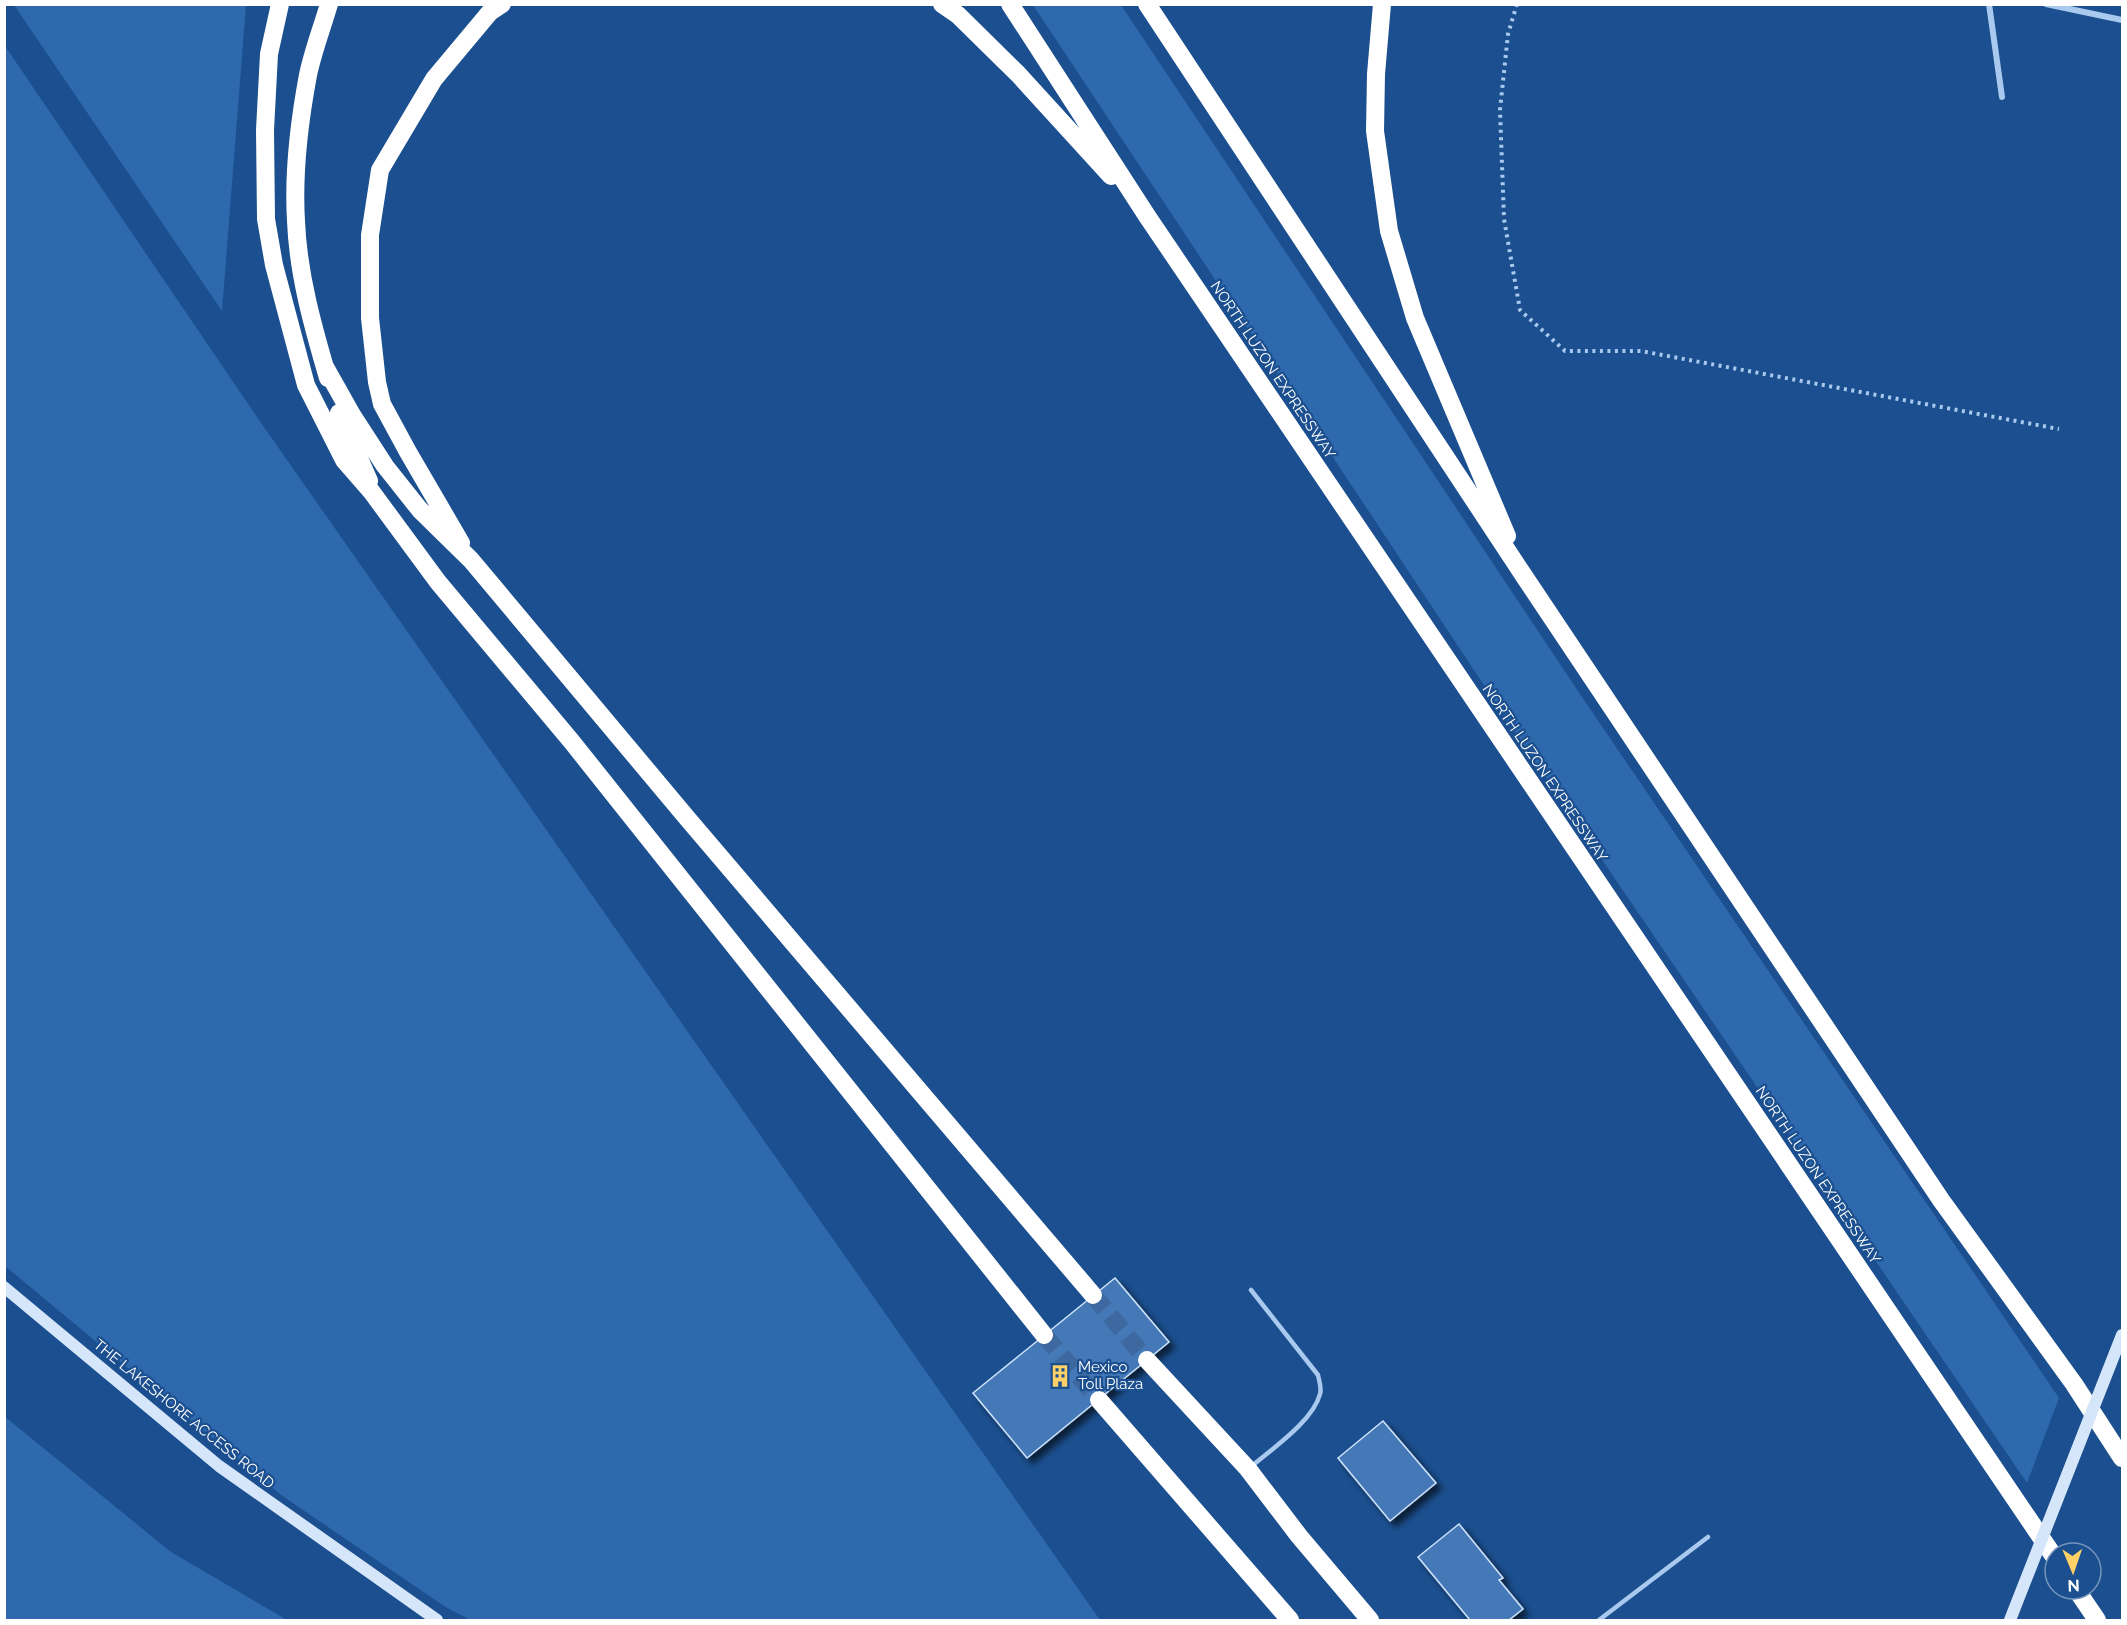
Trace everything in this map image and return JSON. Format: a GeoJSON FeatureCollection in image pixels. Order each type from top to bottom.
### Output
{"type":"FeatureCollection","features":[{"type":"Feature","properties":{"kind":"highway"},"geometry":{"type":"LineString","coordinates":[[280,4],[269,54],[265,130],[266,219],[274,265],[306,385],[345,460],[371,491],[438,582],[579,751],[1044,1335]]}},
{"type":"Feature","properties":{"kind":"highway"},"geometry":{"type":"LineString","coordinates":[[329,4],[309,73],[297,147],[296,221],[311,319],[337,407],[366,471],[371,491]]}},
{"type":"Feature","properties":{"kind":"highway"},"geometry":{"type":"LineString","coordinates":[[471,560],[382,404],[377,382],[370,318],[370,236],[380,170],[434,79],[490,12],[502,4]]}},
{"type":"Feature","properties":{"kind":"highway"},"geometry":{"type":"LineString","coordinates":[[942,4],[958,15],[1018,74],[1147,216]]}},
{"type":"Feature","properties":{"kind":"highway","name":"NORTH LUZON EXPRESSWAY"},"geometry":{"type":"LineString","coordinates":[[1010,4],[1147,216],[2043,1541]]}},
{"type":"Feature","properties":{"kind":"highway"},"geometry":{"type":"LineString","coordinates":[[1147,4],[1524,576],[1941,1200],[2092,1412],[2122,1458]]}},
{"type":"Feature","properties":{"kind":"highway"},"geometry":{"type":"LineString","coordinates":[[1382,4],[1376,75],[1375,131],[1389,231],[1415,318],[1524,576]]}},
{"type":"Feature","properties":{"kind":"highway"},"geometry":{"type":"LineString","coordinates":[[325,367],[352,415],[420,510],[471,560],[1093,1295]]}},
{"type":"Feature","properties":{"kind":"highway"},"geometry":{"type":"LineString","coordinates":[[1147,1360],[1248,1469],[1299,1536],[1370,1620]]}},
{"type":"Feature","properties":{"kind":"highway"},"geometry":{"type":"LineString","coordinates":[[1099,1400],[1290,1620]]}},
{"type":"Feature","properties":{"kind":"highway"},"geometry":{"type":"LineString","coordinates":[[2084,1601],[2097,1620]]}},
{"type":"Feature","properties":{"kind":"street"},"geometry":{"type":"LineString","coordinates":[[1989,4],[2002,97]]}},
{"type":"Feature","properties":{"kind":"street"},"geometry":{"type":"LineString","coordinates":[[2046,4],[2122,20]]}},
{"type":"Feature","properties":{"kind":"street","name":"THE LAKESHORE ACCESS ROAD"},"geometry":{"type":"LineString","coordinates":[[4,1287],[219,1466],[437,1620]]}},
{"type":"Feature","properties":{"kind":"street"},"geometry":{"type":"LineString","coordinates":[[2010,1620],[2122,1335]]}},
{"type":"Feature","properties":{"kind":"lane"},"geometry":{"type":"LineString","coordinates":[[1248,1469],[1300,1425],[1314,1407],[1321,1392],[1318,1375],[1251,1290]]}},
{"type":"Feature","properties":{"kind":"lane"},"geometry":{"type":"LineString","coordinates":[[1599,1620],[1708,1537]]}},
{"type":"Feature","properties":{"kind":"path"},"geometry":{"type":"LineString","coordinates":[[1517,4],[1508,34],[1500,110],[1504,219],[1520,310],[1565,351],[1641,351],[2058,429]]}},
{"type":"Feature","properties":{"kind":"shaded area"},"geometry":{"type":"Polygon","coordinates":[[[14,5],[246,5],[222,311],[14,5]]]}},
{"type":"Feature","properties":{"kind":"shaded area"},"geometry":{"type":"Polygon","coordinates":[[[1033,5],[1121,5],[1580,694],[2059,1398],[2027,1483],[1521,741],[1033,5]]]}},
{"type":"Feature","properties":{"kind":"shaded area"},"geometry":{"type":"Polygon","coordinates":[[[5,46],[259,420],[1100,1620],[470,1620],[444,1606],[281,1495],[5,1266],[5,46]]]}},
{"type":"Feature","properties":{"kind":"shaded area"},"geometry":{"type":"Polygon","coordinates":[[[4,1416],[171,1552],[287,1620],[5,1620],[4,1416]]]}},
{"type":"Feature","properties":{"kind":"building","name":"Mexico Toll Plaza"},"geometry":{"type":"Polygon","coordinates":[[[1115,1278],[1169,1342],[1027,1458],[973,1393],[1115,1278]]]}},
{"type":"Feature","properties":{"kind":"building"},"geometry":{"type":"Polygon","coordinates":[[[1383,1421],[1436,1483],[1390,1521],[1338,1458],[1383,1421]]]}},
{"type":"Feature","properties":{"kind":"building"},"geometry":{"type":"Polygon","coordinates":[[[1459,1524],[1503,1578],[1499,1580],[1523,1609],[1509,1620],[1470,1620],[1418,1557],[1459,1524]]]}},
{"type":"Feature","properties":{"kind":"tunnel"},"geometry":{"type":"LineString","coordinates":[[1093,1295],[1147,1360]]}},
{"type":"Feature","properties":{"kind":"tunnel"},"geometry":{"type":"LineString","coordinates":[[1044,1335],[1099,1400]]}},
{"type":"Feature","properties":{"kind":"place","name":"Mexico Toll Plaza"},"geometry":{"type":"Point","coordinates":[1060,1376]}}]}
